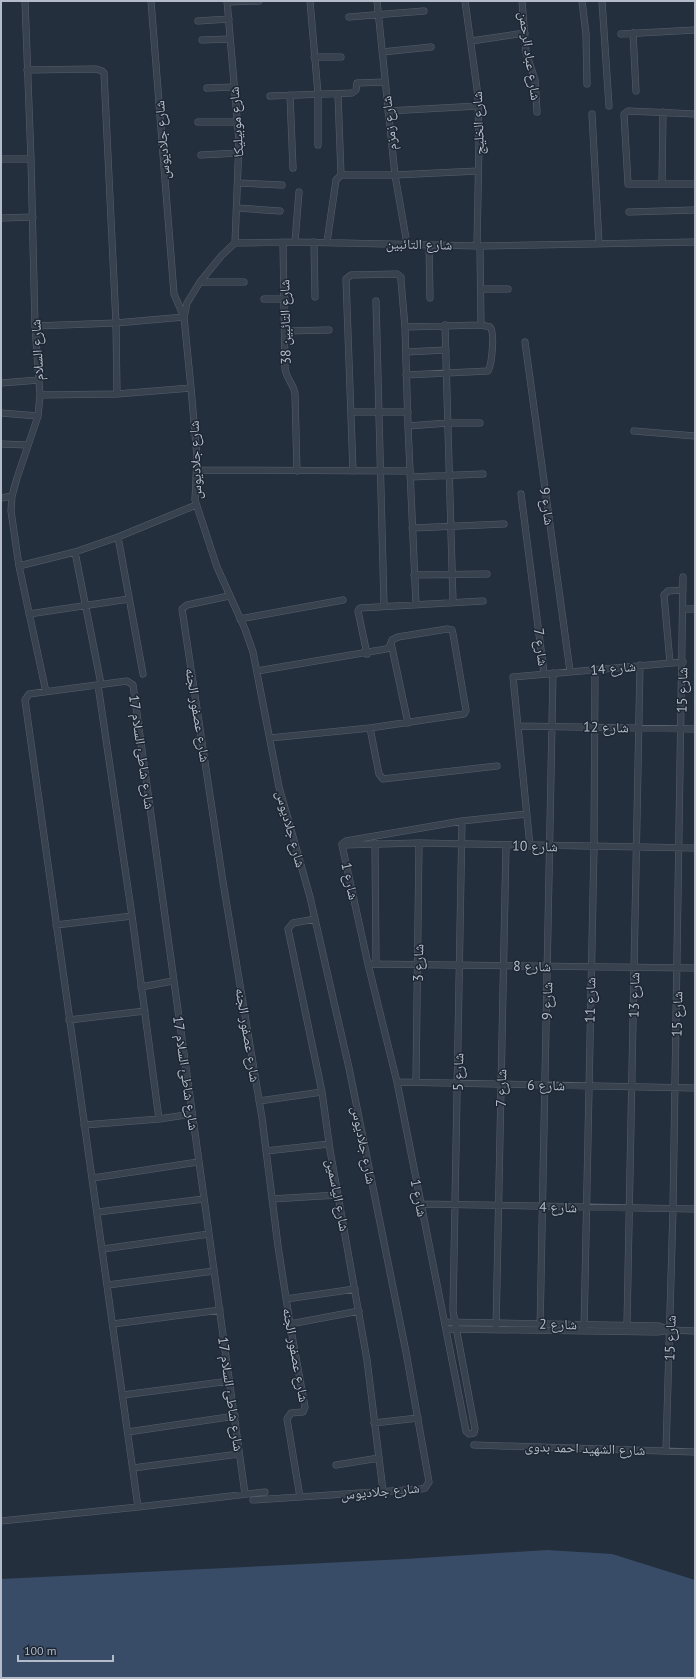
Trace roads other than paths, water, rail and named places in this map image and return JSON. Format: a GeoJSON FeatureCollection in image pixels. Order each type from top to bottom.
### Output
{"type":"FeatureCollection","features":[{"type":"Feature","properties":{"kind":"street","name":"شارع السلام"},"geometry":{"type":"LineString","coordinates":[[25,1],[32,159],[35,326],[40,395],[38,416],[12,496],[12,519],[19,566],[46,692]]}},
{"type":"Feature","properties":{"kind":"street","name":"شارع جلاديوس"},"geometry":{"type":"LineString","coordinates":[[151,1],[174,294],[184,317],[191,388],[197,470],[195,491],[196,505],[229,596],[253,652],[279,787],[315,919],[349,1068],[406,1352],[428,1484],[425,1488],[421,1489],[253,1500]]}},
{"type":"Feature","properties":{"kind":"street"},"geometry":{"type":"LineString","coordinates":[[227,1],[259,1]]}},
{"type":"Feature","properties":{"kind":"street","name":"شارع موبيليكا"},"geometry":{"type":"LineString","coordinates":[[227,1],[239,153],[235,243]]}},
{"type":"Feature","properties":{"kind":"street"},"geometry":{"type":"LineString","coordinates":[[310,1],[318,94],[318,145]]}},
{"type":"Feature","properties":{"kind":"street","name":"شارع زمزم"},"geometry":{"type":"LineString","coordinates":[[376,1],[395,175],[407,244]]}},
{"type":"Feature","properties":{"kind":"street","name":"شارع الخليج"},"geometry":{"type":"LineString","coordinates":[[465,1],[478,106],[478,246],[481,289],[481,325]]}},
{"type":"Feature","properties":{"kind":"street","name":"شارع عباد الرحمن"},"geometry":{"type":"LineString","coordinates":[[522,1],[526,52],[535,80],[537,112]]}},
{"type":"Feature","properties":{"kind":"street"},"geometry":{"type":"LineString","coordinates":[[582,1],[586,39],[587,84]]}},
{"type":"Feature","properties":{"kind":"street"},"geometry":{"type":"LineString","coordinates":[[602,1],[609,106]]}},
{"type":"Feature","properties":{"kind":"street"},"geometry":{"type":"LineString","coordinates":[[349,17],[424,11]]}},
{"type":"Feature","properties":{"kind":"street"},"geometry":{"type":"LineString","coordinates":[[198,21],[229,19]]}},
{"type":"Feature","properties":{"kind":"street"},"geometry":{"type":"LineString","coordinates":[[621,34],[695,30]]}},
{"type":"Feature","properties":{"kind":"street"},"geometry":{"type":"LineString","coordinates":[[471,41],[525,33]]}},
{"type":"Feature","properties":{"kind":"street"},"geometry":{"type":"LineString","coordinates":[[633,34],[636,91]]}},
{"type":"Feature","properties":{"kind":"street"},"geometry":{"type":"LineString","coordinates":[[202,40],[230,39]]}},
{"type":"Feature","properties":{"kind":"street"},"geometry":{"type":"LineString","coordinates":[[382,52],[431,47]]}},
{"type":"Feature","properties":{"kind":"street"},"geometry":{"type":"LineString","coordinates":[[314,57],[341,57]]}},
{"type":"Feature","properties":{"kind":"street"},"geometry":{"type":"LineString","coordinates":[[27,70],[96,69],[104,73],[116,323],[117,394]]}},
{"type":"Feature","properties":{"kind":"street"},"geometry":{"type":"LineString","coordinates":[[270,96],[352,93],[356,90],[357,83],[385,82]]}},
{"type":"Feature","properties":{"kind":"street"},"geometry":{"type":"LineString","coordinates":[[207,88],[234,87]]}},
{"type":"Feature","properties":{"kind":"street"},"geometry":{"type":"LineString","coordinates":[[338,94],[341,175]]}},
{"type":"Feature","properties":{"kind":"street"},"geometry":{"type":"LineString","coordinates":[[290,95],[294,168]]}},
{"type":"Feature","properties":{"kind":"street"},"geometry":{"type":"LineString","coordinates":[[388,111],[478,106]]}},
{"type":"Feature","properties":{"kind":"street"},"geometry":{"type":"LineString","coordinates":[[695,114],[628,111],[624,114],[627,184],[695,184]]}},
{"type":"Feature","properties":{"kind":"street"},"geometry":{"type":"LineString","coordinates":[[662,184],[663,112]]}},
{"type":"Feature","properties":{"kind":"street"},"geometry":{"type":"LineString","coordinates":[[592,114],[599,244]]}},
{"type":"Feature","properties":{"kind":"street"},"geometry":{"type":"LineString","coordinates":[[198,122],[237,122]]}},
{"type":"Feature","properties":{"kind":"street"},"geometry":{"type":"LineString","coordinates":[[201,155],[239,153]]}},
{"type":"Feature","properties":{"kind":"street"},"geometry":{"type":"LineString","coordinates":[[1,159],[32,159]]}},
{"type":"Feature","properties":{"kind":"street"},"geometry":{"type":"LineString","coordinates":[[328,242],[336,180],[341,175],[395,175],[478,171]]}},
{"type":"Feature","properties":{"kind":"street"},"geometry":{"type":"LineString","coordinates":[[238,183],[282,185]]}},
{"type":"Feature","properties":{"kind":"street"},"geometry":{"type":"LineString","coordinates":[[295,242],[299,192]]}},
{"type":"Feature","properties":{"kind":"street"},"geometry":{"type":"LineString","coordinates":[[237,208],[280,211]]}},
{"type":"Feature","properties":{"kind":"street"},"geometry":{"type":"LineString","coordinates":[[629,212],[695,210]]}},
{"type":"Feature","properties":{"kind":"street"},"geometry":{"type":"LineString","coordinates":[[1,218],[33,217]]}},
{"type":"Feature","properties":{"kind":"street","name":"شارع التائبين 38"},"geometry":{"type":"LineString","coordinates":[[283,242],[286,374],[293,386],[295,394],[297,471]]}},
{"type":"Feature","properties":{"kind":"street"},"geometry":{"type":"LineString","coordinates":[[314,242],[315,297]]}},
{"type":"Feature","properties":{"kind":"street","name":"شارع التائبين"},"geometry":{"type":"LineString","coordinates":[[235,243],[328,242],[478,246],[695,242]]}},
{"type":"Feature","properties":{"kind":"street"},"geometry":{"type":"LineString","coordinates":[[35,326],[116,323],[184,317],[188,303],[200,282],[219,258],[235,243]]}},
{"type":"Feature","properties":{"kind":"street"},"geometry":{"type":"LineString","coordinates":[[429,244],[430,298]]}},
{"type":"Feature","properties":{"kind":"street"},"geometry":{"type":"LineString","coordinates":[[353,471],[346,283],[348,277],[351,275],[393,273],[399,275],[401,281],[405,326],[416,604]]}},
{"type":"Feature","properties":{"kind":"street"},"geometry":{"type":"LineString","coordinates":[[200,282],[244,282]]}},
{"type":"Feature","properties":{"kind":"street"},"geometry":{"type":"LineString","coordinates":[[481,289],[508,290]]}},
{"type":"Feature","properties":{"kind":"street"},"geometry":{"type":"LineString","coordinates":[[264,299],[285,299]]}},
{"type":"Feature","properties":{"kind":"street"},"geometry":{"type":"LineString","coordinates":[[376,301],[384,606]]}},
{"type":"Feature","properties":{"kind":"street"},"geometry":{"type":"LineString","coordinates":[[445,325],[453,602]]}},
{"type":"Feature","properties":{"kind":"street"},"geometry":{"type":"LineString","coordinates":[[405,326],[481,325],[492,329],[491,362],[489,369],[484,372],[406,375]]}},
{"type":"Feature","properties":{"kind":"street"},"geometry":{"type":"LineString","coordinates":[[286,331],[329,330]]}},
{"type":"Feature","properties":{"kind":"street","name":"شارع 9"},"geometry":{"type":"LineString","coordinates":[[525,342],[570,671]]}},
{"type":"Feature","properties":{"kind":"street"},"geometry":{"type":"LineString","coordinates":[[406,352],[446,350]]}},
{"type":"Feature","properties":{"kind":"street"},"geometry":{"type":"LineString","coordinates":[[1,383],[39,380]]}},
{"type":"Feature","properties":{"kind":"street"},"geometry":{"type":"LineString","coordinates":[[40,395],[117,394],[191,388]]}},
{"type":"Feature","properties":{"kind":"street"},"geometry":{"type":"LineString","coordinates":[[352,412],[408,412]]}},
{"type":"Feature","properties":{"kind":"street"},"geometry":{"type":"LineString","coordinates":[[1,413],[38,416]]}},
{"type":"Feature","properties":{"kind":"street"},"geometry":{"type":"LineString","coordinates":[[408,426],[448,423],[480,423]]}},
{"type":"Feature","properties":{"kind":"street"},"geometry":{"type":"LineString","coordinates":[[634,431],[695,436]]}},
{"type":"Feature","properties":{"kind":"street"},"geometry":{"type":"LineString","coordinates":[[1,444],[28,445]]}},
{"type":"Feature","properties":{"kind":"street"},"geometry":{"type":"LineString","coordinates":[[197,470],[381,471],[410,474],[483,474]]}},
{"type":"Feature","properties":{"kind":"street","name":"شارع 7"},"geometry":{"type":"LineString","coordinates":[[521,494],[544,673],[513,677],[530,846]]}},
{"type":"Feature","properties":{"kind":"street"},"geometry":{"type":"LineString","coordinates":[[1,498],[12,496]]}},
{"type":"Feature","properties":{"kind":"street"},"geometry":{"type":"LineString","coordinates":[[19,566],[74,552],[118,537],[196,505]]}},
{"type":"Feature","properties":{"kind":"street"},"geometry":{"type":"LineString","coordinates":[[412,528],[504,524]]}},
{"type":"Feature","properties":{"kind":"street"},"geometry":{"type":"LineString","coordinates":[[118,537],[143,674]]}},
{"type":"Feature","properties":{"kind":"street"},"geometry":{"type":"LineString","coordinates":[[74,552],[99,684],[159,1119]]}},
{"type":"Feature","properties":{"kind":"street"},"geometry":{"type":"LineString","coordinates":[[414,575],[487,574]]}},
{"type":"Feature","properties":{"kind":"street","name":"شارع 15"},"geometry":{"type":"LineString","coordinates":[[666,1451],[671,1330],[682,728],[683,577]]}},
{"type":"Feature","properties":{"kind":"street"},"geometry":{"type":"LineString","coordinates":[[670,663],[664,596],[668,590],[683,590]]}},
{"type":"Feature","properties":{"kind":"street","name":"شارع عصفور الجنه"},"geometry":{"type":"LineString","coordinates":[[229,596],[188,605],[182,609],[222,874],[259,1102],[286,1299],[305,1407],[303,1412],[291,1413],[287,1419],[300,1497]]}},
{"type":"Feature","properties":{"kind":"street"},"geometry":{"type":"LineString","coordinates":[[29,614],[129,598]]}},
{"type":"Feature","properties":{"kind":"street"},"geometry":{"type":"LineString","coordinates":[[240,619],[343,600]]}},
{"type":"Feature","properties":{"kind":"street"},"geometry":{"type":"LineString","coordinates":[[367,654],[358,611],[364,606],[483,601]]}},
{"type":"Feature","properties":{"kind":"street"},"geometry":{"type":"LineString","coordinates":[[683,609],[695,609]]}},
{"type":"Feature","properties":{"kind":"street"},"geometry":{"type":"LineString","coordinates":[[257,671],[367,654],[389,648],[394,638],[447,629],[452,630],[453,634],[466,713],[460,716],[370,728],[270,738]]}},
{"type":"Feature","properties":{"kind":"street"},"geometry":{"type":"LineString","coordinates":[[391,643],[408,723]]}},
{"type":"Feature","properties":{"kind":"street","name":"شارع 14"},"geometry":{"type":"LineString","coordinates":[[544,673],[683,662]]}},
{"type":"Feature","properties":{"kind":"street","name":"شارع 13"},"geometry":{"type":"LineString","coordinates":[[627,1325],[640,665]]}},
{"type":"Feature","properties":{"kind":"street","name":"شارع 11"},"geometry":{"type":"LineString","coordinates":[[584,1331],[596,727],[595,669]]}},
{"type":"Feature","properties":{"kind":"street","name":"شارع 9"},"geometry":{"type":"LineString","coordinates":[[540,1330],[553,672]]}},
{"type":"Feature","properties":{"kind":"street","name":"شارع شاطئ السلام 17"},"geometry":{"type":"LineString","coordinates":[[138,1507],[98,1212],[69,1020],[25,700],[29,694],[99,684],[127,681],[133,685],[245,1494]]}},
{"type":"Feature","properties":{"kind":"street","name":"شارع 12"},"geometry":{"type":"LineString","coordinates":[[518,726],[695,729]]}},
{"type":"Feature","properties":{"kind":"street"},"geometry":{"type":"LineString","coordinates":[[370,728],[379,774],[383,779],[497,766]]}},
{"type":"Feature","properties":{"kind":"street"},"geometry":{"type":"LineString","coordinates":[[342,845],[346,841],[462,821],[527,814]]}},
{"type":"Feature","properties":{"kind":"street","name":"شارع 5"},"geometry":{"type":"LineString","coordinates":[[454,1322],[454,1204],[458,1084],[462,821]]}},
{"type":"Feature","properties":{"kind":"street"},"geometry":{"type":"LineString","coordinates":[[375,843],[376,964]]}},
{"type":"Feature","properties":{"kind":"street","name":"شارع 10"},"geometry":{"type":"LineString","coordinates":[[342,845],[419,843],[506,846],[695,848]]}},
{"type":"Feature","properties":{"kind":"street","name":"شارع 3"},"geometry":{"type":"LineString","coordinates":[[416,1082],[419,843]]}},
{"type":"Feature","properties":{"kind":"street","name":"شارع 1"},"geometry":{"type":"LineString","coordinates":[[342,845],[368,964],[397,1082],[466,1430],[468,1433],[472,1434],[474,1433],[475,1429],[454,1322]]}},
{"type":"Feature","properties":{"kind":"street","name":"شارع 7"},"geometry":{"type":"LineString","coordinates":[[496,1326],[506,846]]}},
{"type":"Feature","properties":{"kind":"street"},"geometry":{"type":"LineString","coordinates":[[56,925],[132,916]]}},
{"type":"Feature","properties":{"kind":"street","name":"شارع الياسمين"},"geometry":{"type":"LineString","coordinates":[[315,919],[293,923],[288,928],[322,1092],[329,1144],[359,1311],[383,1492]]}},
{"type":"Feature","properties":{"kind":"street","name":"شارع 8"},"geometry":{"type":"LineString","coordinates":[[368,964],[695,968]]}},
{"type":"Feature","properties":{"kind":"street"},"geometry":{"type":"LineString","coordinates":[[141,987],[173,981]]}},
{"type":"Feature","properties":{"kind":"street"},"geometry":{"type":"LineString","coordinates":[[69,1020],[145,1011]]}},
{"type":"Feature","properties":{"kind":"street","name":"شارع 6"},"geometry":{"type":"LineString","coordinates":[[397,1082],[695,1088]]}},
{"type":"Feature","properties":{"kind":"street"},"geometry":{"type":"LineString","coordinates":[[259,1102],[322,1092]]}},
{"type":"Feature","properties":{"kind":"street"},"geometry":{"type":"LineString","coordinates":[[84,1125],[159,1119],[192,1114]]}},
{"type":"Feature","properties":{"kind":"street"},"geometry":{"type":"LineString","coordinates":[[266,1151],[329,1144]]}},
{"type":"Feature","properties":{"kind":"street"},"geometry":{"type":"LineString","coordinates":[[93,1178],[198,1162]]}},
{"type":"Feature","properties":{"kind":"street"},"geometry":{"type":"LineString","coordinates":[[272,1200],[338,1195]]}},
{"type":"Feature","properties":{"kind":"street"},"geometry":{"type":"LineString","coordinates":[[98,1212],[204,1199]]}},
{"type":"Feature","properties":{"kind":"street","name":"شارع 4"},"geometry":{"type":"LineString","coordinates":[[421,1204],[695,1209]]}},
{"type":"Feature","properties":{"kind":"street"},"geometry":{"type":"LineString","coordinates":[[103,1249],[209,1234]]}},
{"type":"Feature","properties":{"kind":"street"},"geometry":{"type":"LineString","coordinates":[[108,1285],[214,1271]]}},
{"type":"Feature","properties":{"kind":"street"},"geometry":{"type":"LineString","coordinates":[[286,1299],[355,1289]]}},
{"type":"Feature","properties":{"kind":"street"},"geometry":{"type":"LineString","coordinates":[[113,1324],[220,1310]]}},
{"type":"Feature","properties":{"kind":"street"},"geometry":{"type":"LineString","coordinates":[[290,1324],[359,1311]]}},
{"type":"Feature","properties":{"kind":"street","name":"شارع 2"},"geometry":{"type":"LineString","coordinates":[[445,1322],[540,1330],[657,1332],[671,1330],[695,1331]]}},
{"type":"Feature","properties":{"kind":"street","name":"شارع 2"},"geometry":{"type":"LineString","coordinates":[[447,1329],[540,1324],[584,1324],[663,1327],[671,1330]]}},
{"type":"Feature","properties":{"kind":"street"},"geometry":{"type":"LineString","coordinates":[[123,1395],[230,1381]]}},
{"type":"Feature","properties":{"kind":"street"},"geometry":{"type":"LineString","coordinates":[[128,1432],[235,1416]]}},
{"type":"Feature","properties":{"kind":"street"},"geometry":{"type":"LineString","coordinates":[[374,1423],[418,1418]]}},
{"type":"Feature","properties":{"kind":"street","name":"شارع الشهيد احمد بدوى"},"geometry":{"type":"LineString","coordinates":[[474,1445],[695,1452]]}},
{"type":"Feature","properties":{"kind":"street"},"geometry":{"type":"LineString","coordinates":[[133,1468],[239,1454]]}},
{"type":"Feature","properties":{"kind":"street"},"geometry":{"type":"LineString","coordinates":[[336,1465],[379,1458]]}},
{"type":"Feature","properties":{"kind":"street"},"geometry":{"type":"LineString","coordinates":[[1,1521],[265,1492]]}},
{"type":"Feature","properties":{"kind":"water"},"geometry":{"type":"Polygon","coordinates":[[[547,1550],[612,1554],[695,1580],[695,1678],[1,1678],[1,1579],[405,1559],[547,1550]]]}}]}
